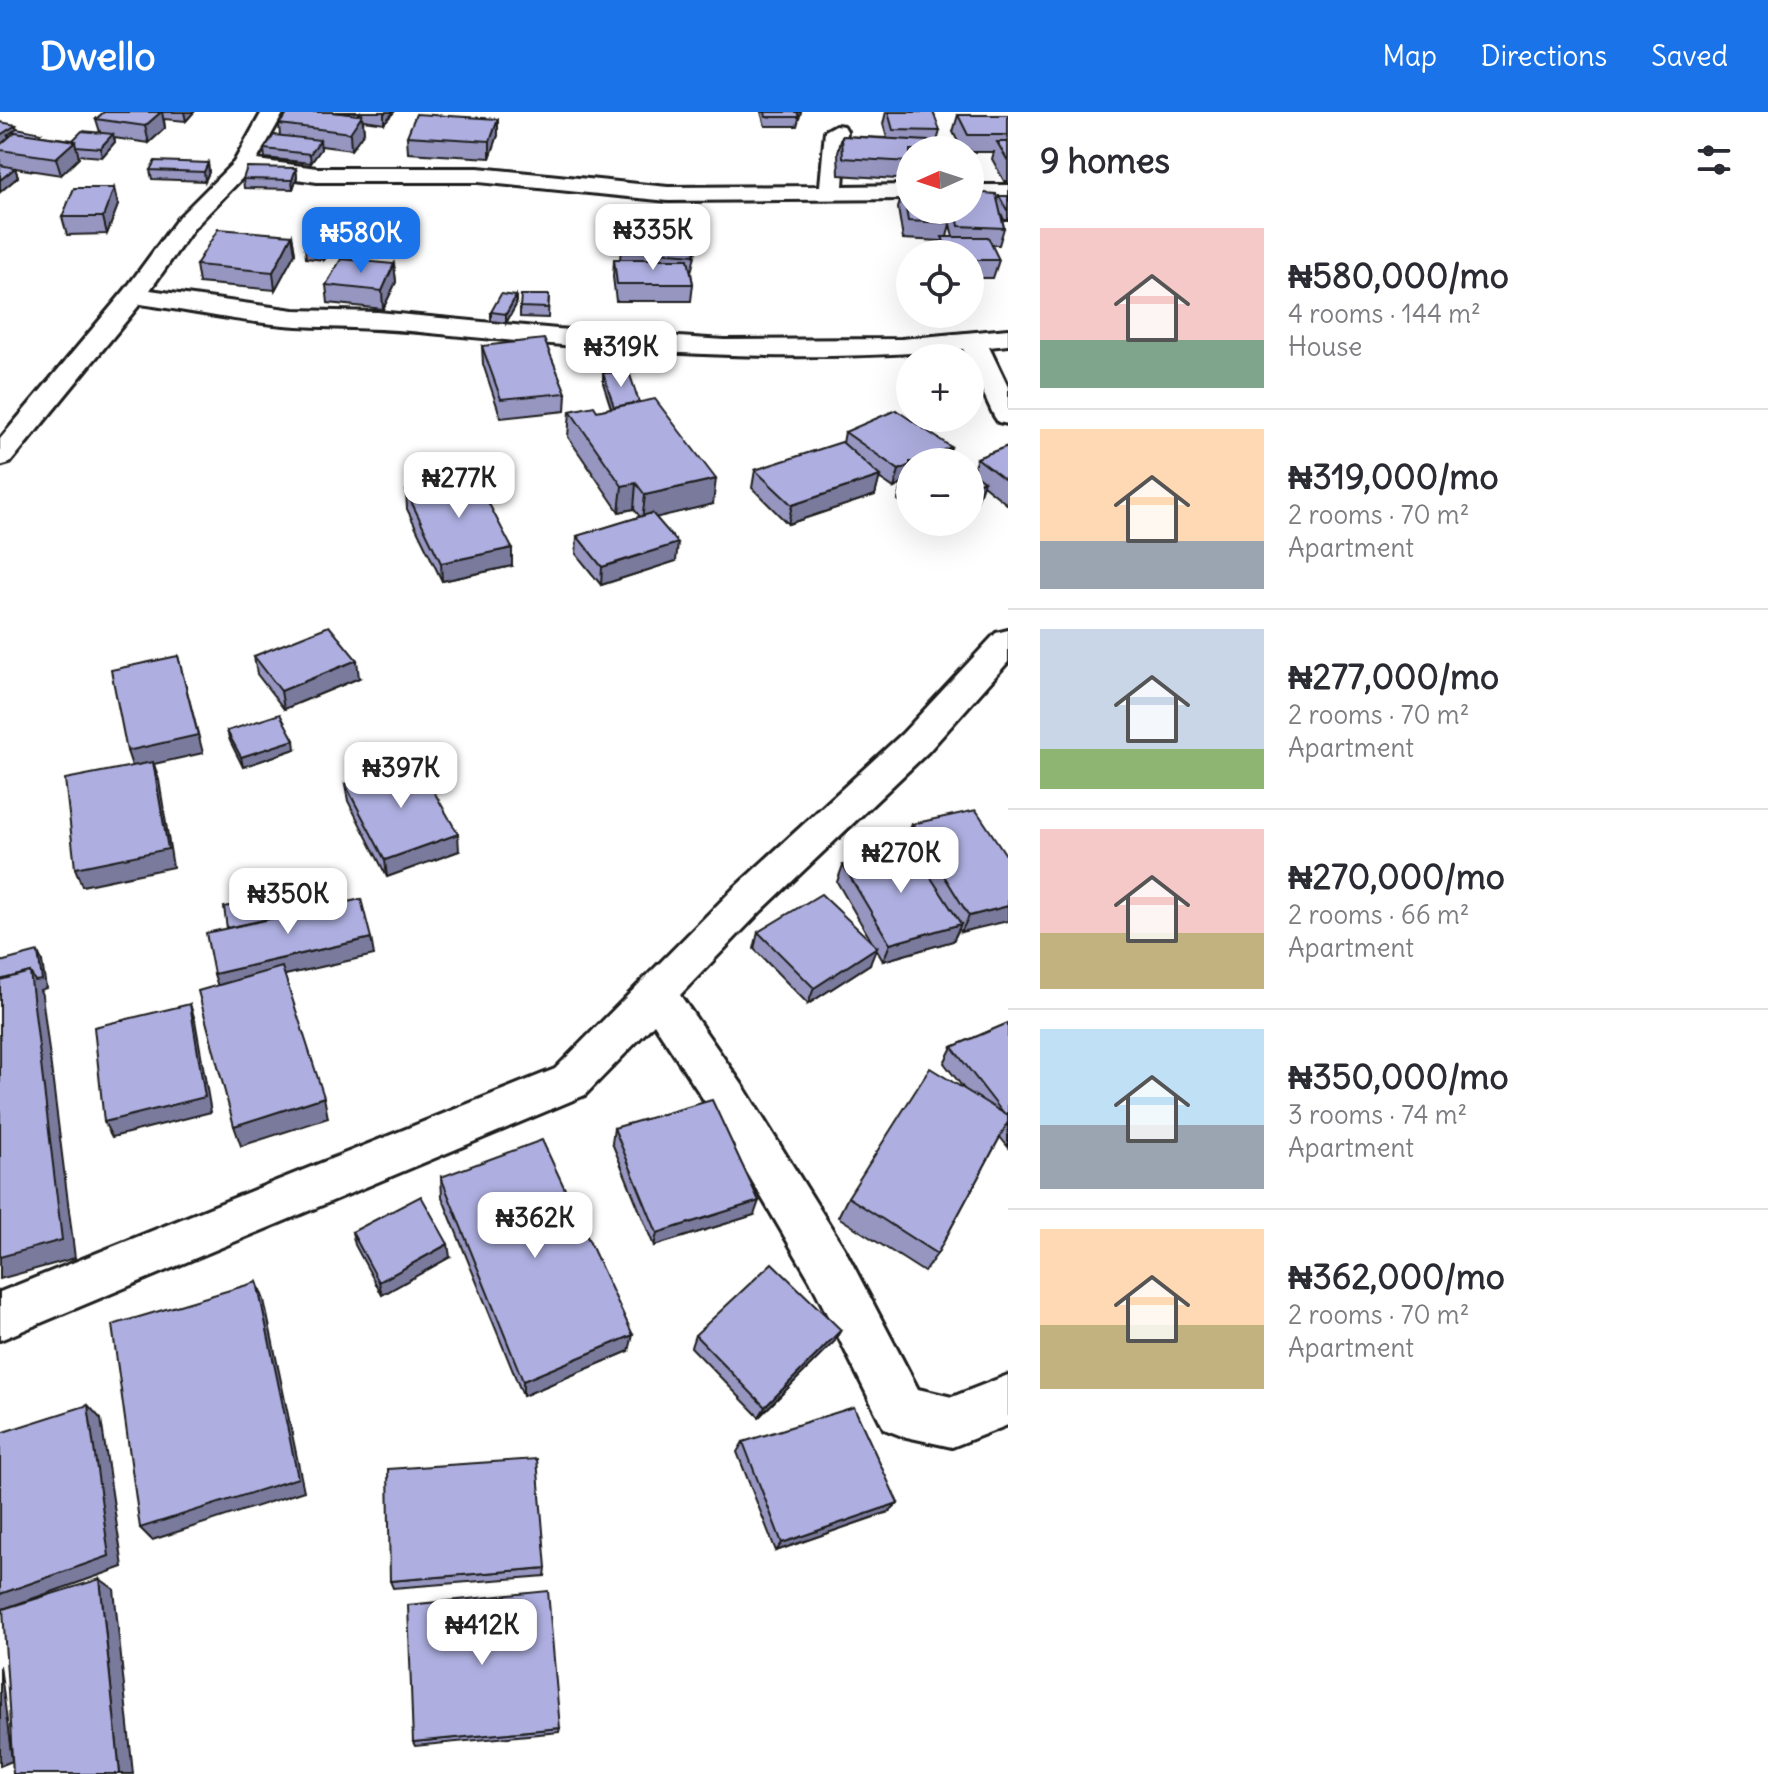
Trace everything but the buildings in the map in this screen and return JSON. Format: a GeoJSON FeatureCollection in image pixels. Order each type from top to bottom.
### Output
{"type":"FeatureCollection","features":[{"type":"Feature","properties":{"kind":"street"},"geometry":{"type":"LineString","coordinates":[[0,457],[134,295],[186,223],[243,165],[273,112]]}},
{"type":"Feature","properties":{"kind":"street"},"geometry":{"type":"LineString","coordinates":[[831,192],[836,131]]}},
{"type":"Feature","properties":{"kind":"street"},"geometry":{"type":"LineString","coordinates":[[243,165],[317,175],[478,175],[668,194],[896,192]]}},
{"type":"Feature","properties":{"kind":"street"},"geometry":{"type":"LineString","coordinates":[[984,192],[1008,192]]}},
{"type":"Feature","properties":{"kind":"street"},"geometry":{"type":"LineString","coordinates":[[134,295],[294,318],[378,320],[709,347],[901,347],[1008,337]]}},
{"type":"Feature","properties":{"kind":"street"},"geometry":{"type":"LineString","coordinates":[[973,341],[1008,416]]}},
{"type":"Feature","properties":{"kind":"street"},"geometry":{"type":"LineString","coordinates":[[0,1316],[570,1082],[747,900],[915,743],[1008,641]]}},
{"type":"Feature","properties":{"kind":"street"},"geometry":{"type":"LineString","coordinates":[[656,993],[728,1100],[827,1264],[902,1411],[952,1422],[1008,1400]]}}]}
